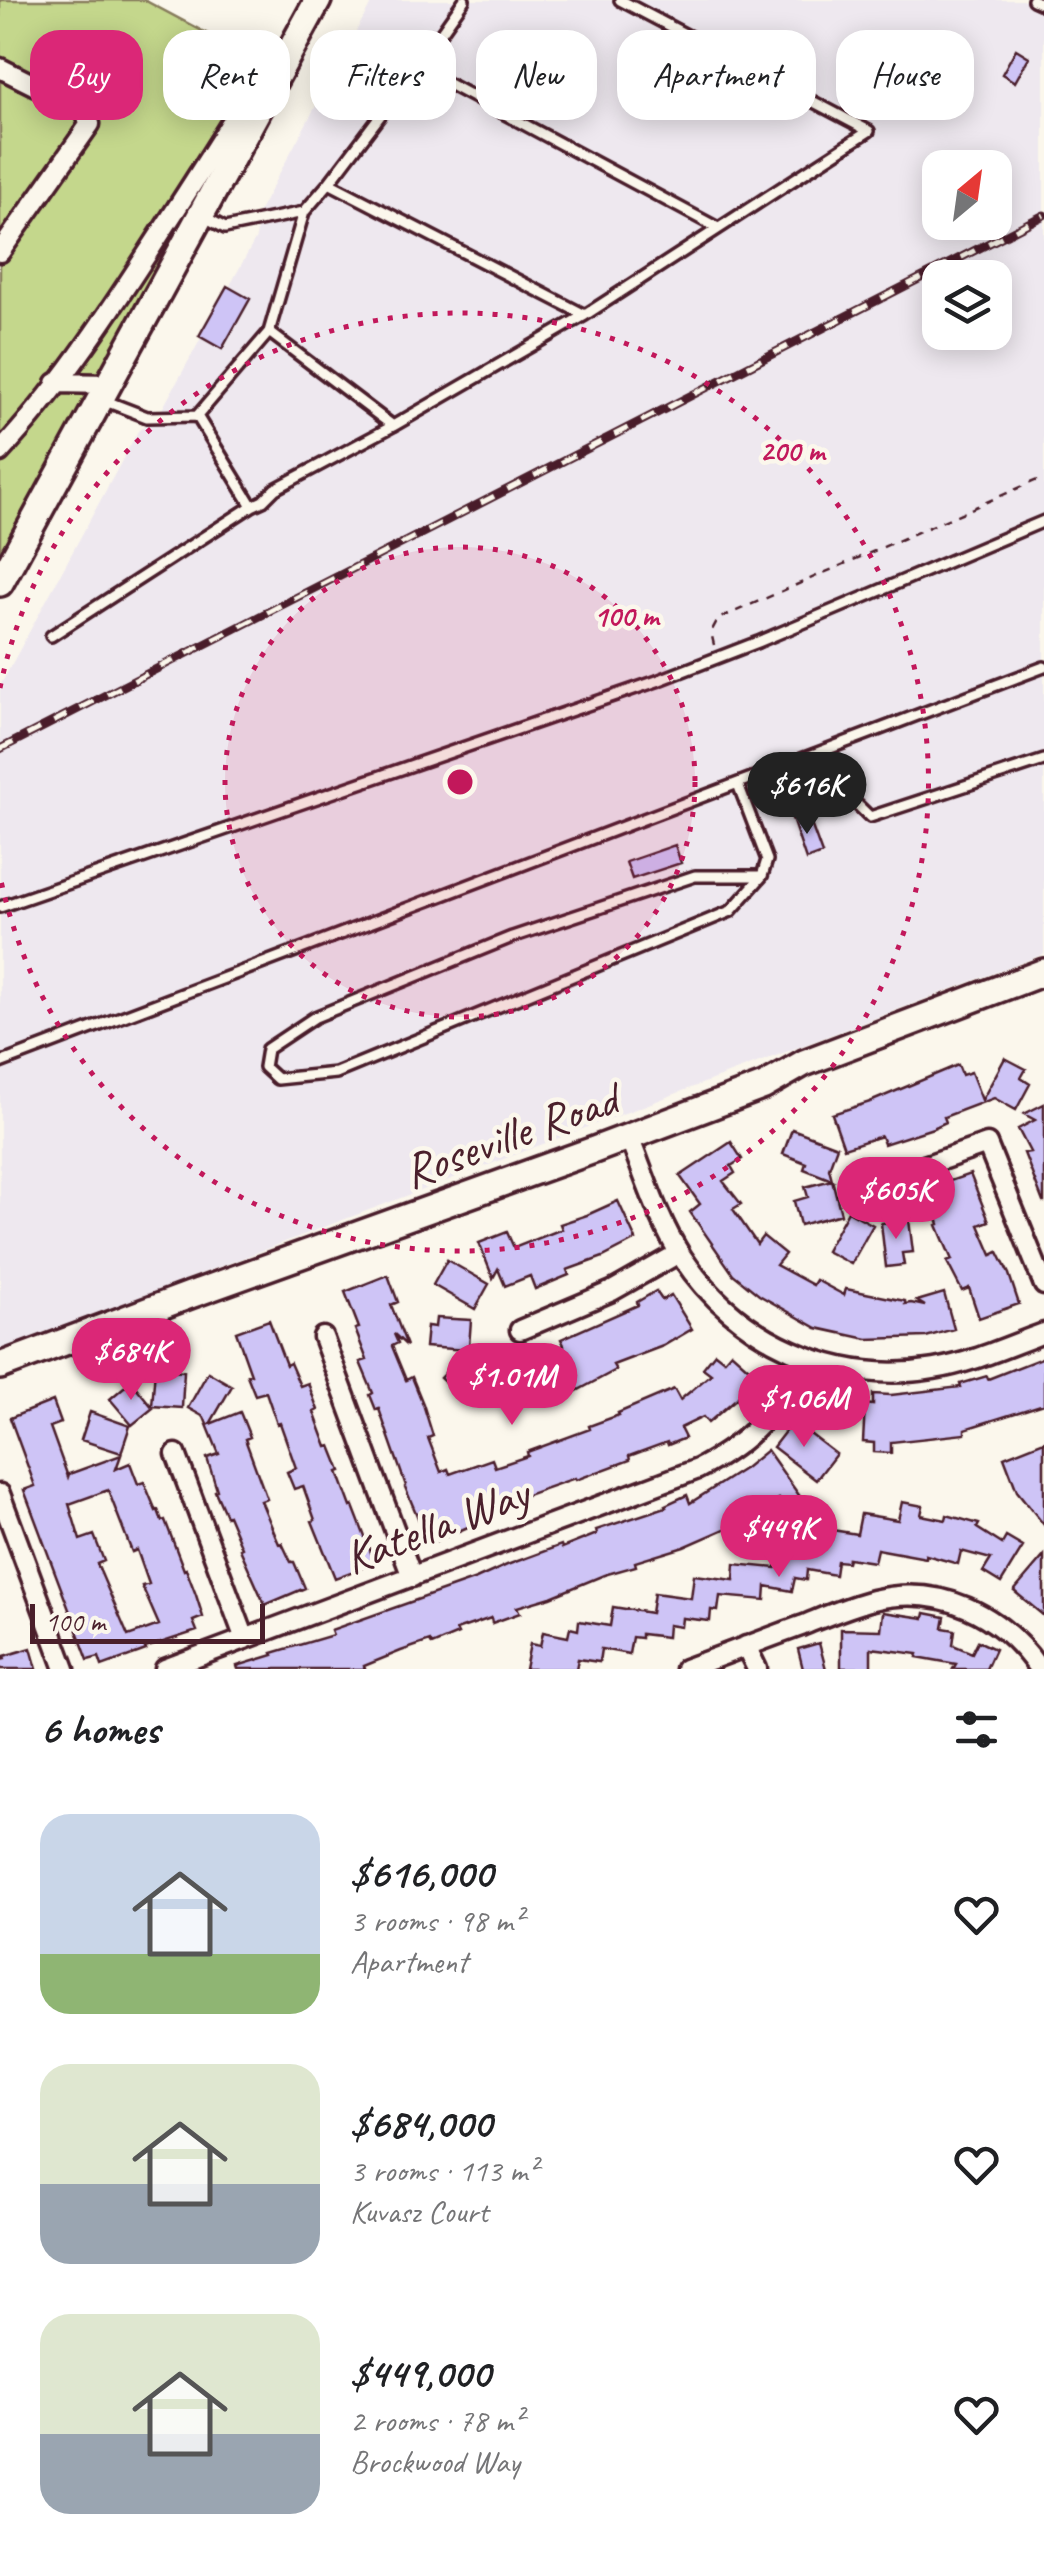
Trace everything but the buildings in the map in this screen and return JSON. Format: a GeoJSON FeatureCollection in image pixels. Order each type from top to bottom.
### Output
{"type":"FeatureCollection","features":[{"type":"Feature","properties":{"kind":"main road"},"geometry":{"type":"LineString","coordinates":[[290,52],[318,0]]}},
{"type":"Feature","properties":{"kind":"main road"},"geometry":{"type":"LineString","coordinates":[[0,583],[252,120]]}},
{"type":"Feature","properties":{"kind":"main road","name":"Roseville Road"},"geometry":{"type":"LineString","coordinates":[[0,1366],[629,1137],[764,1086],[804,1062],[1044,972]]}},
{"type":"Feature","properties":{"kind":"street"},"geometry":{"type":"LineString","coordinates":[[0,68],[84,110],[90,124],[0,252]]}},
{"type":"Feature","properties":{"kind":"street"},"geometry":{"type":"LineString","coordinates":[[0,452],[104,320],[234,120]]}},
{"type":"Feature","properties":{"kind":"street"},"geometry":{"type":"LineString","coordinates":[[56,383],[104,391]]}},
{"type":"Feature","properties":{"kind":"street"},"geometry":{"type":"LineString","coordinates":[[629,1137],[663,1222],[702,1285],[730,1313],[762,1336],[803,1356],[855,1370],[908,1372],[960,1364],[1044,1333]]}},
{"type":"Feature","properties":{"kind":"street"},"geometry":{"type":"LineString","coordinates":[[881,1180],[988,1144],[1044,1285]]}},
{"type":"Feature","properties":{"kind":"street"},"geometry":{"type":"LineString","coordinates":[[520,1330],[612,1292],[679,1253]]}},
{"type":"Feature","properties":{"kind":"street"},"geometry":{"type":"LineString","coordinates":[[323,1337],[412,1577]]}},
{"type":"Feature","properties":{"kind":"street","name":"Katella Way"},"geometry":{"type":"LineString","coordinates":[[165,1669],[698,1470],[756,1430],[790,1386],[803,1356]]}},
{"type":"Feature","properties":{"kind":"street"},"geometry":{"type":"LineString","coordinates":[[176,1454],[245,1640]]}},
{"type":"Feature","properties":{"kind":"street"},"geometry":{"type":"LineString","coordinates":[[0,1494],[65,1669]]}},
{"type":"Feature","properties":{"kind":"street"},"geometry":{"type":"LineString","coordinates":[[685,1669],[870,1601],[895,1596],[934,1597],[994,1621],[1039,1669]]}},
{"type":"Feature","properties":{"kind":"street"},"geometry":{"type":"LineString","coordinates":[[746,1646],[757,1669]]}},
{"type":"Feature","properties":{"kind":"lane"},"geometry":{"type":"LineString","coordinates":[[443,30],[464,0]]}},
{"type":"Feature","properties":{"kind":"lane"},"geometry":{"type":"LineString","coordinates":[[51,636],[263,501],[275,488],[393,426],[585,315],[869,132],[620,0]]}},
{"type":"Feature","properties":{"kind":"lane"},"geometry":{"type":"LineString","coordinates":[[1033,0],[1044,5]]}},
{"type":"Feature","properties":{"kind":"lane"},"geometry":{"type":"LineString","coordinates":[[456,88],[718,228]]}},
{"type":"Feature","properties":{"kind":"lane"},"geometry":{"type":"LineString","coordinates":[[104,391],[147,418],[197,416],[269,332],[304,212],[377,120]]}},
{"type":"Feature","properties":{"kind":"lane"},"geometry":{"type":"LineString","coordinates":[[329,183],[585,315]]}},
{"type":"Feature","properties":{"kind":"lane"},"geometry":{"type":"LineString","coordinates":[[200,215],[225,228],[304,212]]}},
{"type":"Feature","properties":{"kind":"lane"},"geometry":{"type":"LineString","coordinates":[[269,332],[393,426]]}},
{"type":"Feature","properties":{"kind":"lane"},"geometry":{"type":"LineString","coordinates":[[197,416],[252,506]]}},
{"type":"Feature","properties":{"kind":"lane"},"geometry":{"type":"LineString","coordinates":[[0,906],[657,681],[1044,521]]}},
{"type":"Feature","properties":{"kind":"lane"},"geometry":{"type":"LineString","coordinates":[[0,1062],[1044,667]]}},
{"type":"Feature","properties":{"kind":"lane"},"geometry":{"type":"LineString","coordinates":[[826,750],[841,789],[870,816],[1044,760]]}},
{"type":"Feature","properties":{"kind":"lane"},"geometry":{"type":"LineString","coordinates":[[738,784],[768,860],[762,876],[731,911],[336,1072],[277,1079],[264,1067],[267,1050],[314,1017],[512,936],[695,876],[762,876]]}},
{"type":"Feature","properties":{"kind":"path"},"geometry":{"type":"LineString","coordinates":[[718,658],[711,632],[718,620],[1044,476]]}},
{"type":"Feature","properties":{"kind":"shaded area"},"geometry":{"type":"Polygon","coordinates":[[[373,0],[1044,0],[1044,954],[0,1350],[0,686],[138,431],[160,413],[256,238],[259,211],[310,117],[310,120],[456,120],[456,30],[357,30],[373,0]]]}},
{"type":"Feature","properties":{"kind":"green space"},"geometry":{"type":"Polygon","coordinates":[[[0,0],[144,0],[200,30],[163,30],[163,120],[239,120],[0,565],[0,0]]]}},
{"type":"Feature","properties":{"kind":"railway"},"geometry":{"type":"LineString","coordinates":[[0,749],[1044,215]]}}]}
